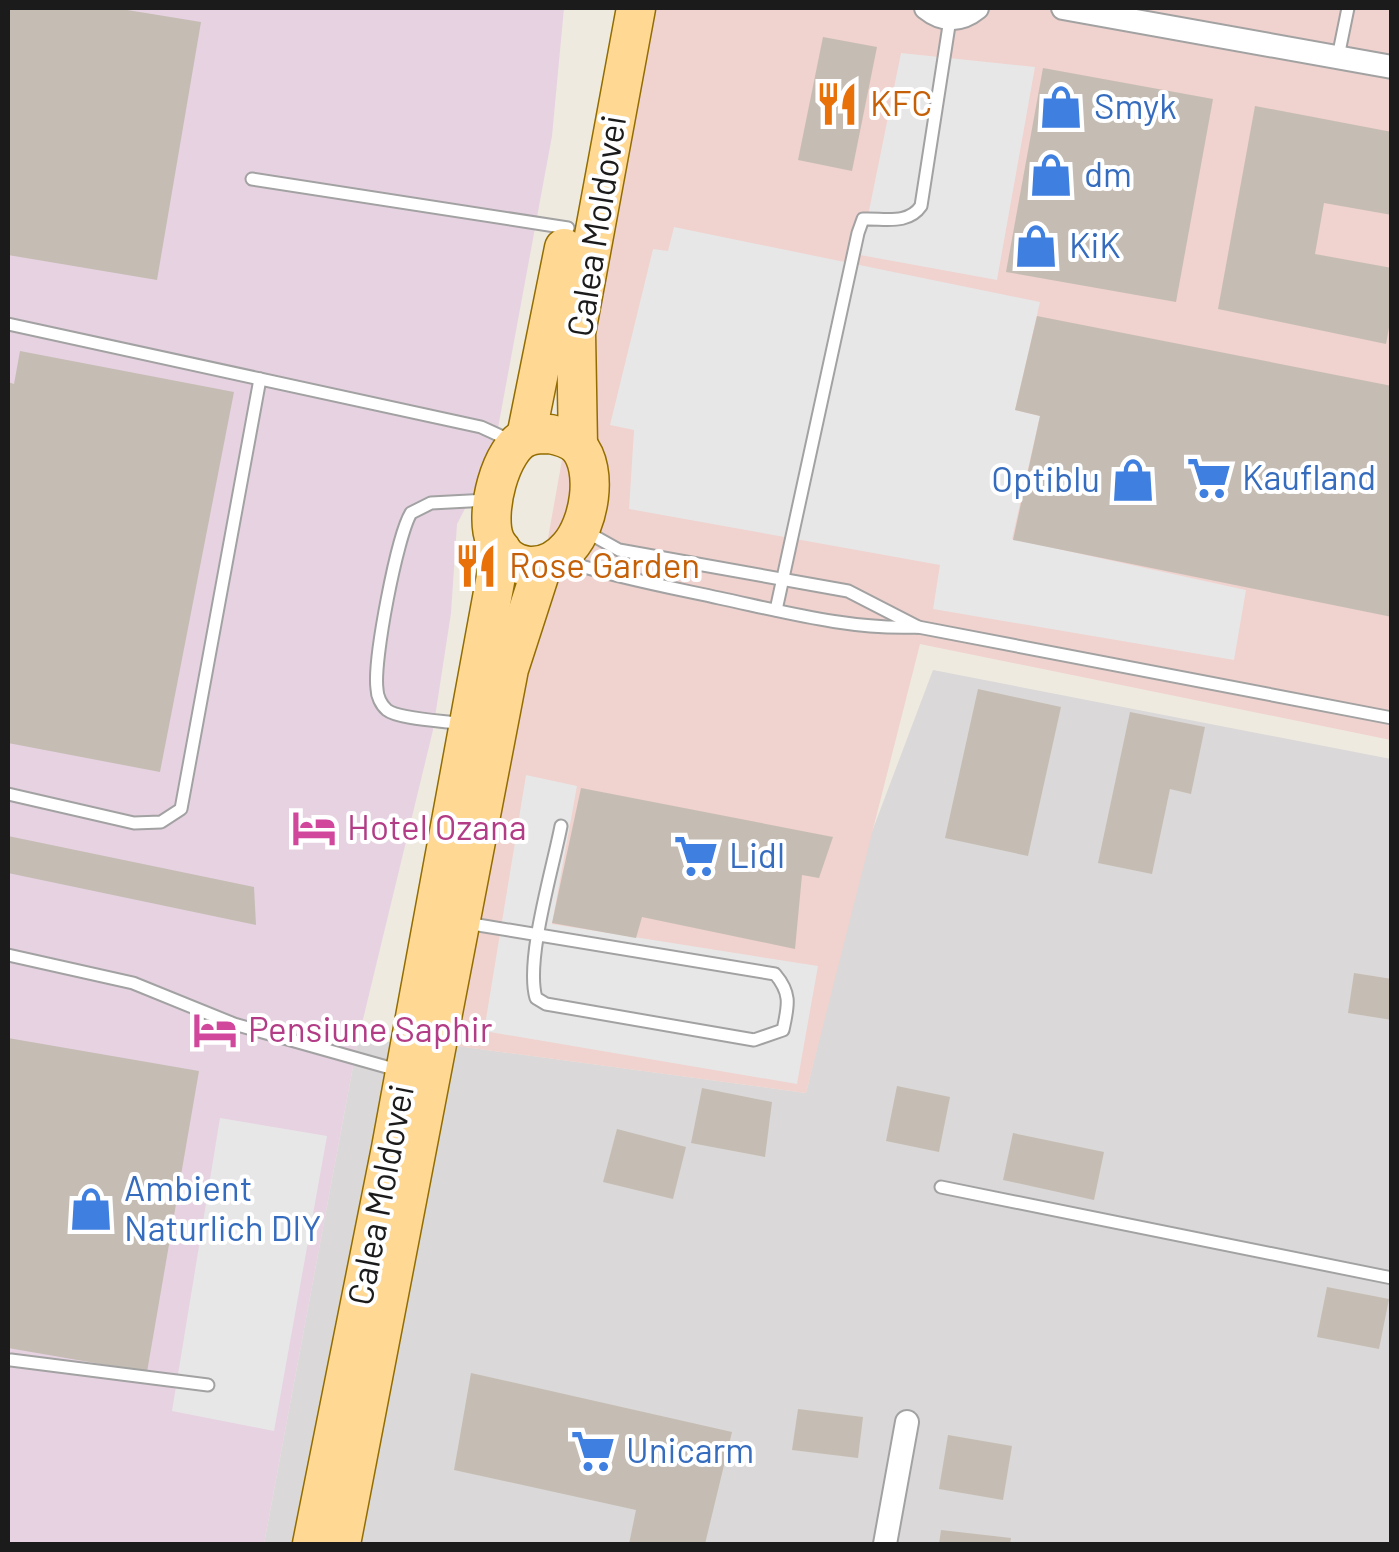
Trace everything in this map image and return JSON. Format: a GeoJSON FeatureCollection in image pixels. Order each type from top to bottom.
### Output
{"type":"FeatureCollection","features":[{"type":"Feature","properties":{"kind":"main road","name":"Calea Moldovei"},"geometry":{"type":"LineString","coordinates":[[522,440],[611,8]]}},
{"type":"Feature","properties":{"kind":"main road","name":"Calea Moldovei"},"geometry":{"type":"LineString","coordinates":[[578,446],[576,333],[636,8]]}},
{"type":"Feature","properties":{"kind":"main road"},"geometry":{"type":"LineString","coordinates":[[550,434],[578,446],[587,464],[590,491],[581,529],[570,547],[549,563],[526,567],[512,561],[493,538],[492,500],[499,476],[522,440],[550,434]]}},
{"type":"Feature","properties":{"kind":"main road","name":"Calea Moldovei"},"geometry":{"type":"LineString","coordinates":[[312,1544],[501,549]]}},
{"type":"Feature","properties":{"kind":"main road","name":"Calea Moldovei"},"geometry":{"type":"LineString","coordinates":[[340,1544],[509,669],[549,563]]}},
{"type":"Feature","properties":{"kind":"street"},"geometry":{"type":"LineString","coordinates":[[926,8],[950,19],[961,18],[977,8]]}},
{"type":"Feature","properties":{"kind":"street"},"geometry":{"type":"LineString","coordinates":[[1063,8],[1392,67]]}},
{"type":"Feature","properties":{"kind":"street"},"geometry":{"type":"LineString","coordinates":[[885,1544],[907,1422]]}},
{"type":"Feature","properties":{"kind":"lane"},"geometry":{"type":"LineString","coordinates":[[1338,58],[1348,8]]}},
{"type":"Feature","properties":{"kind":"lane"},"geometry":{"type":"LineString","coordinates":[[776,610],[858,234],[863,219],[903,219],[914,216],[922,206],[950,19]]}},
{"type":"Feature","properties":{"kind":"lane"},"geometry":{"type":"LineString","coordinates":[[252,179],[568,228]]}},
{"type":"Feature","properties":{"kind":"lane"},"geometry":{"type":"LineString","coordinates":[[8,324],[480,426],[522,440]]}},
{"type":"Feature","properties":{"kind":"lane"},"geometry":{"type":"LineString","coordinates":[[8,794],[134,823],[160,822],[180,809],[260,379]]}},
{"type":"Feature","properties":{"kind":"lane"},"geometry":{"type":"LineString","coordinates":[[468,725],[390,713],[376,689],[398,544],[411,513],[431,504],[492,500]]}},
{"type":"Feature","properties":{"kind":"lane"},"geometry":{"type":"LineString","coordinates":[[581,529],[619,550],[848,591],[918,627]]}},
{"type":"Feature","properties":{"kind":"lane"},"geometry":{"type":"LineString","coordinates":[[549,563],[876,629],[918,627],[1392,718]]}},
{"type":"Feature","properties":{"kind":"lane"},"geometry":{"type":"LineString","coordinates":[[462,922],[540,935],[775,974],[786,987],[788,1005],[782,1030],[754,1040],[546,1004],[536,998],[531,982],[540,935],[562,826]]}},
{"type":"Feature","properties":{"kind":"lane"},"geometry":{"type":"LineString","coordinates":[[8,955],[133,983],[234,1024],[404,1072]]}},
{"type":"Feature","properties":{"kind":"lane"},"geometry":{"type":"LineString","coordinates":[[940,1187],[1392,1278]]}},
{"type":"Feature","properties":{"kind":"lane"},"geometry":{"type":"LineString","coordinates":[[11,1360],[208,1385]]}},
{"type":"Feature","properties":{"kind":"shaded area"},"geometry":{"type":"Polygon","coordinates":[[[8,8],[564,8],[552,136],[493,455],[457,524],[451,613],[433,730],[358,1040],[264,1544],[8,1544],[8,8]]]}},
{"type":"Feature","properties":{"kind":"shaded area"},"geometry":{"type":"Polygon","coordinates":[[[643,8],[1391,8],[1391,740],[920,644],[806,1093],[457,1046],[643,8]]]}},
{"type":"Feature","properties":{"kind":"shaded area"},"geometry":{"type":"Polygon","coordinates":[[[901,53],[1035,67],[997,280],[860,255],[901,53]]]}},
{"type":"Feature","properties":{"kind":"shaded area"},"geometry":{"type":"Polygon","coordinates":[[[674,227],[1040,302],[1015,410],[1040,416],[1012,539],[1246,590],[1234,660],[933,609],[940,565],[629,509],[634,430],[610,425],[653,249],[668,251],[674,227]]]}},
{"type":"Feature","properties":{"kind":"shaded area"},"geometry":{"type":"Polygon","coordinates":[[[933,670],[1391,759],[1391,1544],[264,1544],[358,1040],[457,1046],[806,1093],[867,845],[933,670]]]}},
{"type":"Feature","properties":{"kind":"shaded area"},"geometry":{"type":"Polygon","coordinates":[[[526,775],[577,786],[552,924],[818,966],[797,1084],[484,1031],[526,775]]]}},
{"type":"Feature","properties":{"kind":"shaded area"},"geometry":{"type":"Polygon","coordinates":[[[220,1118],[327,1136],[274,1431],[172,1411],[220,1118]]]}},
{"type":"Feature","properties":{"kind":"building"},"geometry":{"type":"Polygon","coordinates":[[[8,8],[115,8],[201,22],[157,280],[8,255],[8,8]]]}},
{"type":"Feature","properties":{"kind":"building","name":"KFC"},"geometry":{"type":"Polygon","coordinates":[[[823,37],[877,47],[852,171],[798,160],[823,37]]]}},
{"type":"Feature","properties":{"kind":"building"},"geometry":{"type":"Polygon","coordinates":[[[1043,68],[1213,99],[1176,302],[1006,272],[1043,68]]]}},
{"type":"Feature","properties":{"kind":"building"},"geometry":{"type":"Polygon","coordinates":[[[1255,106],[1392,132],[1392,215],[1324,203],[1315,254],[1392,268],[1392,311],[1386,344],[1218,309],[1255,106]]]}},
{"type":"Feature","properties":{"kind":"building","name":"Kaufland"},"geometry":{"type":"Polygon","coordinates":[[[1037,316],[1392,386],[1392,617],[1013,540],[1040,416],[1015,410],[1037,316]]]}},
{"type":"Feature","properties":{"kind":"building"},"geometry":{"type":"Polygon","coordinates":[[[20,351],[234,392],[160,772],[8,743],[8,382],[14,384],[20,351]]]}},
{"type":"Feature","properties":{"kind":"building"},"geometry":{"type":"Polygon","coordinates":[[[978,689],[1061,707],[1028,856],[945,838],[978,689]]]}},
{"type":"Feature","properties":{"kind":"building"},"geometry":{"type":"Polygon","coordinates":[[[1130,712],[1205,727],[1191,794],[1170,789],[1152,874],[1098,863],[1130,712]]]}},
{"type":"Feature","properties":{"kind":"building","name":"Lidl"},"geometry":{"type":"Polygon","coordinates":[[[581,788],[833,837],[819,878],[802,875],[795,949],[642,917],[636,938],[552,923],[581,788]]]}},
{"type":"Feature","properties":{"kind":"building"},"geometry":{"type":"Polygon","coordinates":[[[8,836],[254,887],[256,925],[8,873],[8,836]]]}},
{"type":"Feature","properties":{"kind":"building"},"geometry":{"type":"Polygon","coordinates":[[[1354,973],[1392,979],[1392,1020],[1348,1013],[1354,973]]]}},
{"type":"Feature","properties":{"kind":"building","name":"Ambient Naturlich DIY"},"geometry":{"type":"Polygon","coordinates":[[[8,1038],[199,1071],[147,1372],[8,1348],[8,1038]]]}},
{"type":"Feature","properties":{"kind":"building"},"geometry":{"type":"Polygon","coordinates":[[[897,1086],[950,1097],[939,1152],[886,1141],[897,1086]]]}},
{"type":"Feature","properties":{"kind":"building"},"geometry":{"type":"Polygon","coordinates":[[[702,1088],[772,1102],[765,1157],[691,1143],[702,1088]]]}},
{"type":"Feature","properties":{"kind":"building"},"geometry":{"type":"Polygon","coordinates":[[[617,1129],[686,1147],[673,1199],[603,1182],[617,1129]]]}},
{"type":"Feature","properties":{"kind":"building"},"geometry":{"type":"Polygon","coordinates":[[[1013,1133],[1104,1152],[1094,1200],[1003,1180],[1013,1133]]]}},
{"type":"Feature","properties":{"kind":"building"},"geometry":{"type":"Polygon","coordinates":[[[1327,1287],[1389,1299],[1379,1349],[1317,1337],[1327,1287]]]}},
{"type":"Feature","properties":{"kind":"building","name":"Unicarm"},"geometry":{"type":"Polygon","coordinates":[[[471,1373],[732,1432],[705,1544],[629,1544],[636,1510],[454,1470],[471,1373]]]}},
{"type":"Feature","properties":{"kind":"building"},"geometry":{"type":"Polygon","coordinates":[[[798,1409],[863,1417],[858,1458],[792,1450],[798,1409]]]}},
{"type":"Feature","properties":{"kind":"building"},"geometry":{"type":"Polygon","coordinates":[[[948,1435],[1012,1446],[1003,1500],[939,1489],[948,1435]]]}},
{"type":"Feature","properties":{"kind":"building"},"geometry":{"type":"Polygon","coordinates":[[[941,1530],[1011,1538],[1010,1544],[939,1544],[941,1530]]]}},
{"type":"Feature","properties":{"kind":"place","name":"KFC"},"geometry":{"type":"Point","coordinates":[837,104]}},
{"type":"Feature","properties":{"kind":"place","name":"Smyk"},"geometry":{"type":"Point","coordinates":[1061,107]}},
{"type":"Feature","properties":{"kind":"place","name":"dm"},"geometry":{"type":"Point","coordinates":[1051,175]}},
{"type":"Feature","properties":{"kind":"place","name":"KiK"},"geometry":{"type":"Point","coordinates":[1036,246]}},
{"type":"Feature","properties":{"kind":"place","name":"Kaufland"},"geometry":{"type":"Point","coordinates":[1209,478]}},
{"type":"Feature","properties":{"kind":"place","name":"Optiblu"},"geometry":{"type":"Point","coordinates":[1133,480]}},
{"type":"Feature","properties":{"kind":"place","name":"Rose Garden"},"geometry":{"type":"Point","coordinates":[476,566]}},
{"type":"Feature","properties":{"kind":"place","name":"Hotel Ozana"},"geometry":{"type":"Point","coordinates":[314,828]}},
{"type":"Feature","properties":{"kind":"place","name":"Lidl"},"geometry":{"type":"Point","coordinates":[696,856]}},
{"type":"Feature","properties":{"kind":"place","name":"Pensiune Saphir"},"geometry":{"type":"Point","coordinates":[215,1030]}},
{"type":"Feature","properties":{"kind":"place","name":"Ambient Naturlich DIY"},"geometry":{"type":"Point","coordinates":[91,1209]}},
{"type":"Feature","properties":{"kind":"place","name":"Unicarm"},"geometry":{"type":"Point","coordinates":[593,1451]}}]}
